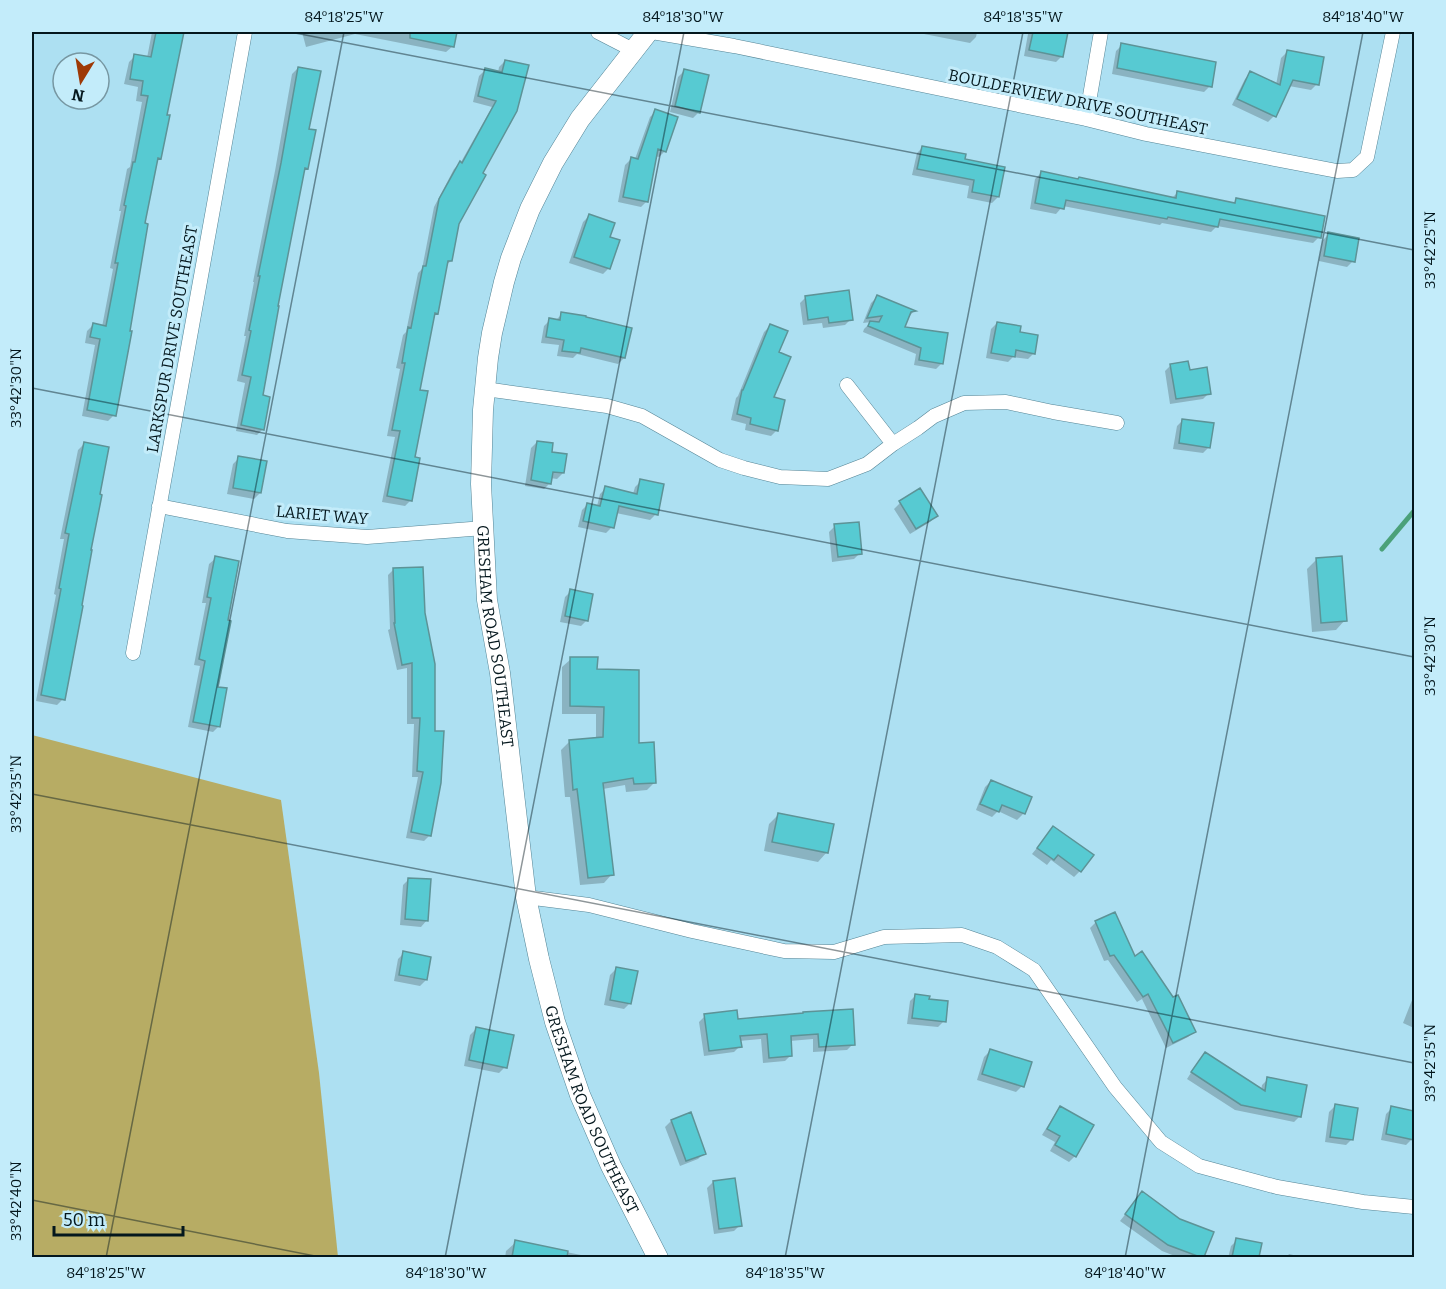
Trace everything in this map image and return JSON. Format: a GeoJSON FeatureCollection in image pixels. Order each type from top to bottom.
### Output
{"type":"FeatureCollection","features":[{"type":"Feature","properties":{"kind":"street","name":"LARKSPUR DRIVE SOUTHEAST"},"geometry":{"type":"LineString","coordinates":[[133,653],[245,32]]}},
{"type":"Feature","properties":{"kind":"street"},"geometry":{"type":"LineString","coordinates":[[598,32],[633,50]]}},
{"type":"Feature","properties":{"kind":"street","name":"GRESHAM ROAD SOUTHEAST"},"geometry":{"type":"LineString","coordinates":[[650,32],[633,50],[580,119],[553,163],[530,209],[511,258],[492,333],[483,410],[482,484],[488,600],[500,674],[526,897],[539,959],[555,1022],[580,1095],[611,1166],[658,1257]]}},
{"type":"Feature","properties":{"kind":"street","name":"BOULDERVIEW DRIVE SOUTHEAST"},"geometry":{"type":"LineString","coordinates":[[650,32],[734,46],[1086,119],[1146,134],[1337,171],[1353,170],[1367,156],[1393,32]]}},
{"type":"Feature","properties":{"kind":"street"},"geometry":{"type":"LineString","coordinates":[[1086,119],[1101,32]]}},
{"type":"Feature","properties":{"kind":"street"},"geometry":{"type":"LineString","coordinates":[[847,385],[893,444]]}},
{"type":"Feature","properties":{"kind":"street"},"geometry":{"type":"LineString","coordinates":[[485,389],[607,406],[630,412],[642,416],[720,460],[780,477],[828,478],[867,464],[934,416],[964,403],[1006,402],[1117,423]]}},
{"type":"Feature","properties":{"kind":"street","name":"LARIET WAY"},"geometry":{"type":"LineString","coordinates":[[159,506],[287,531],[344,536],[367,537],[484,528]]}},
{"type":"Feature","properties":{"kind":"street"},"geometry":{"type":"LineString","coordinates":[[526,897],[589,905],[784,951],[834,952],[884,937],[962,935],[997,947],[1034,970],[1115,1087],[1161,1142],[1199,1166],[1277,1187],[1363,1202],[1414,1207]]}},
{"type":"Feature","properties":{"kind":"shaded area"},"geometry":{"type":"Polygon","coordinates":[[[32,735],[281,800],[319,1073],[338,1257],[32,1257],[32,735]]]}},
{"type":"Feature","properties":{"kind":"building"},"geometry":{"type":"Polygon","coordinates":[[[156,32],[184,32],[167,115],[170,115],[161,159],[158,158],[145,223],[148,224],[130,331],[132,331],[116,416],[87,410],[100,339],[90,337],[93,323],[106,326],[118,263],[115,263],[126,206],[124,205],[148,96],[141,95],[143,81],[130,79],[134,54],[151,57],[156,32]]]}},
{"type":"Feature","properties":{"kind":"building"},"geometry":{"type":"Polygon","coordinates":[[[410,32],[457,32],[454,47],[410,38],[410,32]]]}},
{"type":"Feature","properties":{"kind":"building"},"geometry":{"type":"Polygon","coordinates":[[[1033,32],[1068,32],[1063,57],[1029,50],[1033,32]]]}},
{"type":"Feature","properties":{"kind":"building"},"geometry":{"type":"Polygon","coordinates":[[[1121,43],[1216,62],[1212,87],[1117,68],[1121,43]]]}},
{"type":"Feature","properties":{"kind":"building"},"geometry":{"type":"Polygon","coordinates":[[[1287,50],[1324,57],[1319,85],[1293,80],[1276,117],[1237,99],[1250,71],[1280,85],[1287,50]]]}},
{"type":"Feature","properties":{"kind":"building"},"geometry":{"type":"Polygon","coordinates":[[[505,60],[529,65],[517,111],[483,173],[486,175],[459,224],[452,261],[448,261],[420,390],[428,391],[415,457],[420,458],[412,501],[387,496],[400,431],[392,430],[405,363],[402,363],[408,327],[411,328],[439,199],[496,101],[478,96],[485,68],[502,72],[505,60]]]}},
{"type":"Feature","properties":{"kind":"building"},"geometry":{"type":"Polygon","coordinates":[[[298,67],[321,71],[309,129],[316,130],[308,169],[305,168],[278,306],[263,395],[270,397],[264,430],[241,425],[251,377],[242,375],[260,276],[258,276],[298,67]]]}},
{"type":"Feature","properties":{"kind":"building"},"geometry":{"type":"Polygon","coordinates":[[[684,69],[709,75],[700,113],[675,106],[684,69]]]}},
{"type":"Feature","properties":{"kind":"building"},"geometry":{"type":"Polygon","coordinates":[[[655,109],[678,117],[666,152],[658,149],[648,202],[623,197],[631,157],[638,159],[655,109]]]}},
{"type":"Feature","properties":{"kind":"building"},"geometry":{"type":"Polygon","coordinates":[[[922,146],[966,154],[965,159],[1005,167],[999,197],[972,192],[974,180],[917,169],[922,146]]]}},
{"type":"Feature","properties":{"kind":"building"},"geometry":{"type":"Polygon","coordinates":[[[1041,171],[1176,198],[1177,191],[1235,203],[1236,198],[1325,216],[1321,238],[1220,219],[1218,227],[1066,200],[1064,209],[1035,203],[1041,171]]]}},
{"type":"Feature","properties":{"kind":"building"},"geometry":{"type":"Polygon","coordinates":[[[589,214],[615,223],[610,237],[620,240],[610,269],[574,257],[589,214]]]}},
{"type":"Feature","properties":{"kind":"building"},"geometry":{"type":"Polygon","coordinates":[[[1328,232],[1359,238],[1355,262],[1324,256],[1328,232]]]}},
{"type":"Feature","properties":{"kind":"building"},"geometry":{"type":"Polygon","coordinates":[[[849,290],[853,320],[829,323],[828,317],[808,320],[805,296],[849,290]]]}},
{"type":"Feature","properties":{"kind":"building"},"geometry":{"type":"Polygon","coordinates":[[[877,295],[916,311],[911,312],[905,327],[948,333],[943,364],[919,360],[921,348],[868,326],[870,321],[879,322],[882,316],[867,318],[877,295]]]}},
{"type":"Feature","properties":{"kind":"building"},"geometry":{"type":"Polygon","coordinates":[[[561,312],[632,328],[625,358],[581,348],[580,353],[562,351],[564,340],[546,337],[549,318],[560,320],[561,312]]]}},
{"type":"Feature","properties":{"kind":"building"},"geometry":{"type":"Polygon","coordinates":[[[997,322],[1021,326],[1020,332],[1038,335],[1035,354],[1016,350],[1015,357],[991,353],[997,322]]]}},
{"type":"Feature","properties":{"kind":"building"},"geometry":{"type":"Polygon","coordinates":[[[770,324],[788,331],[779,352],[791,357],[774,397],[785,400],[778,431],[750,424],[751,418],[737,414],[742,390],[770,324]]]}},
{"type":"Feature","properties":{"kind":"building"},"geometry":{"type":"Polygon","coordinates":[[[1188,361],[1190,370],[1207,367],[1211,394],[1176,399],[1170,364],[1188,361]]]}},
{"type":"Feature","properties":{"kind":"building"},"geometry":{"type":"Polygon","coordinates":[[[1182,419],[1214,423],[1210,448],[1179,443],[1182,419]]]}},
{"type":"Feature","properties":{"kind":"building"},"geometry":{"type":"Polygon","coordinates":[[[537,441],[553,443],[552,452],[567,454],[564,473],[553,472],[551,484],[531,480],[537,441]]]}},
{"type":"Feature","properties":{"kind":"building"},"geometry":{"type":"Polygon","coordinates":[[[84,442],[109,447],[65,700],[41,695],[61,589],[59,588],[69,534],[65,533],[84,442]]]}},
{"type":"Feature","properties":{"kind":"building"},"geometry":{"type":"Polygon","coordinates":[[[238,456],[267,461],[261,493],[233,488],[238,456]]]}},
{"type":"Feature","properties":{"kind":"building"},"geometry":{"type":"Polygon","coordinates":[[[640,479],[664,484],[658,515],[619,506],[614,528],[583,521],[587,503],[600,506],[605,486],[637,494],[640,479]]]}},
{"type":"Feature","properties":{"kind":"building"},"geometry":{"type":"Polygon","coordinates":[[[920,488],[938,516],[916,529],[899,501],[920,488]]]}},
{"type":"Feature","properties":{"kind":"building"},"geometry":{"type":"Polygon","coordinates":[[[859,522],[862,554],[838,557],[834,524],[859,522]]]}},
{"type":"Feature","properties":{"kind":"building"},"geometry":{"type":"Polygon","coordinates":[[[215,556],[239,561],[228,620],[231,621],[218,687],[227,688],[220,727],[193,722],[205,661],[199,659],[211,598],[207,597],[215,556]]]}},
{"type":"Feature","properties":{"kind":"building"},"geometry":{"type":"Polygon","coordinates":[[[1342,556],[1347,621],[1321,623],[1316,558],[1342,556]]]}},
{"type":"Feature","properties":{"kind":"building"},"geometry":{"type":"Polygon","coordinates":[[[423,567],[425,613],[435,664],[435,731],[444,731],[441,783],[431,836],[411,832],[423,772],[417,771],[420,718],[412,718],[412,663],[402,665],[394,623],[393,568],[423,567]]]}},
{"type":"Feature","properties":{"kind":"building"},"geometry":{"type":"Polygon","coordinates":[[[570,589],[593,594],[588,621],[565,616],[570,589]]]}},
{"type":"Feature","properties":{"kind":"building"},"geometry":{"type":"Polygon","coordinates":[[[570,657],[598,657],[597,669],[639,670],[639,743],[654,742],[656,783],[634,784],[633,778],[603,783],[614,875],[588,878],[577,789],[573,790],[569,740],[603,737],[604,707],[570,706],[570,657]]]}},
{"type":"Feature","properties":{"kind":"building"},"geometry":{"type":"Polygon","coordinates":[[[991,780],[1032,797],[1025,814],[1002,805],[999,812],[980,804],[991,780]]]}},
{"type":"Feature","properties":{"kind":"building"},"geometry":{"type":"Polygon","coordinates":[[[778,813],[834,824],[828,853],[772,842],[778,813]]]}},
{"type":"Feature","properties":{"kind":"building"},"geometry":{"type":"Polygon","coordinates":[[[1053,826],[1094,855],[1081,872],[1058,855],[1054,860],[1037,848],[1053,826]]]}},
{"type":"Feature","properties":{"kind":"building"},"geometry":{"type":"Polygon","coordinates":[[[408,878],[431,879],[428,921],[405,919],[408,878]]]}},
{"type":"Feature","properties":{"kind":"building"},"geometry":{"type":"Polygon","coordinates":[[[1115,912],[1135,956],[1142,951],[1173,997],[1178,995],[1196,1032],[1173,1043],[1148,994],[1143,997],[1114,955],[1110,956],[1095,921],[1115,912]]]}},
{"type":"Feature","properties":{"kind":"building"},"geometry":{"type":"Polygon","coordinates":[[[403,951],[431,957],[427,980],[399,975],[403,951]]]}},
{"type":"Feature","properties":{"kind":"building"},"geometry":{"type":"Polygon","coordinates":[[[616,967],[638,971],[631,1004],[610,1000],[616,967]]]}},
{"type":"Feature","properties":{"kind":"building"},"geometry":{"type":"Polygon","coordinates":[[[915,994],[930,996],[929,999],[948,1001],[946,1022],[912,1018],[915,994]]]}},
{"type":"Feature","properties":{"kind":"building"},"geometry":{"type":"Polygon","coordinates":[[[853,1009],[855,1045],[819,1047],[818,1034],[791,1036],[792,1056],[769,1058],[767,1034],[740,1036],[742,1047],[709,1051],[704,1014],[737,1010],[738,1019],[853,1009]]]}},
{"type":"Feature","properties":{"kind":"building"},"geometry":{"type":"Polygon","coordinates":[[[476,1027],[514,1035],[507,1068],[469,1060],[476,1027]]]}},
{"type":"Feature","properties":{"kind":"building"},"geometry":{"type":"Polygon","coordinates":[[[990,1049],[1032,1062],[1024,1087],[982,1074],[990,1049]]]}},
{"type":"Feature","properties":{"kind":"building"},"geometry":{"type":"Polygon","coordinates":[[[1205,1052],[1265,1091],[1267,1077],[1307,1085],[1301,1117],[1241,1105],[1191,1072],[1205,1052]]]}},
{"type":"Feature","properties":{"kind":"building"},"geometry":{"type":"Polygon","coordinates":[[[1335,1104],[1358,1108],[1353,1140],[1330,1137],[1335,1104]]]}},
{"type":"Feature","properties":{"kind":"building"},"geometry":{"type":"Polygon","coordinates":[[[1060,1106],[1094,1125],[1076,1157],[1055,1145],[1060,1136],[1047,1129],[1060,1106]]]}},
{"type":"Feature","properties":{"kind":"building"},"geometry":{"type":"Polygon","coordinates":[[[1391,1106],[1414,1111],[1414,1140],[1386,1134],[1391,1106]]]}},
{"type":"Feature","properties":{"kind":"building"},"geometry":{"type":"Polygon","coordinates":[[[691,1112],[706,1154],[686,1161],[671,1120],[691,1112]]]}},
{"type":"Feature","properties":{"kind":"building"},"geometry":{"type":"Polygon","coordinates":[[[735,1178],[742,1226],[719,1229],[713,1181],[735,1178]]]}},
{"type":"Feature","properties":{"kind":"building"},"geometry":{"type":"Polygon","coordinates":[[[1142,1191],[1180,1219],[1214,1232],[1204,1257],[1168,1245],[1125,1214],[1142,1191]]]}},
{"type":"Feature","properties":{"kind":"building"},"geometry":{"type":"Polygon","coordinates":[[[1236,1238],[1262,1243],[1259,1257],[1232,1257],[1236,1238]]]}},
{"type":"Feature","properties":{"kind":"building"},"geometry":{"type":"Polygon","coordinates":[[[515,1240],[568,1251],[567,1257],[512,1257],[515,1240]]]}},
{"type":"Feature","properties":{"kind":"waterway"},"geometry":{"type":"LineString","coordinates":[[1382,549],[1414,511]]}}]}
